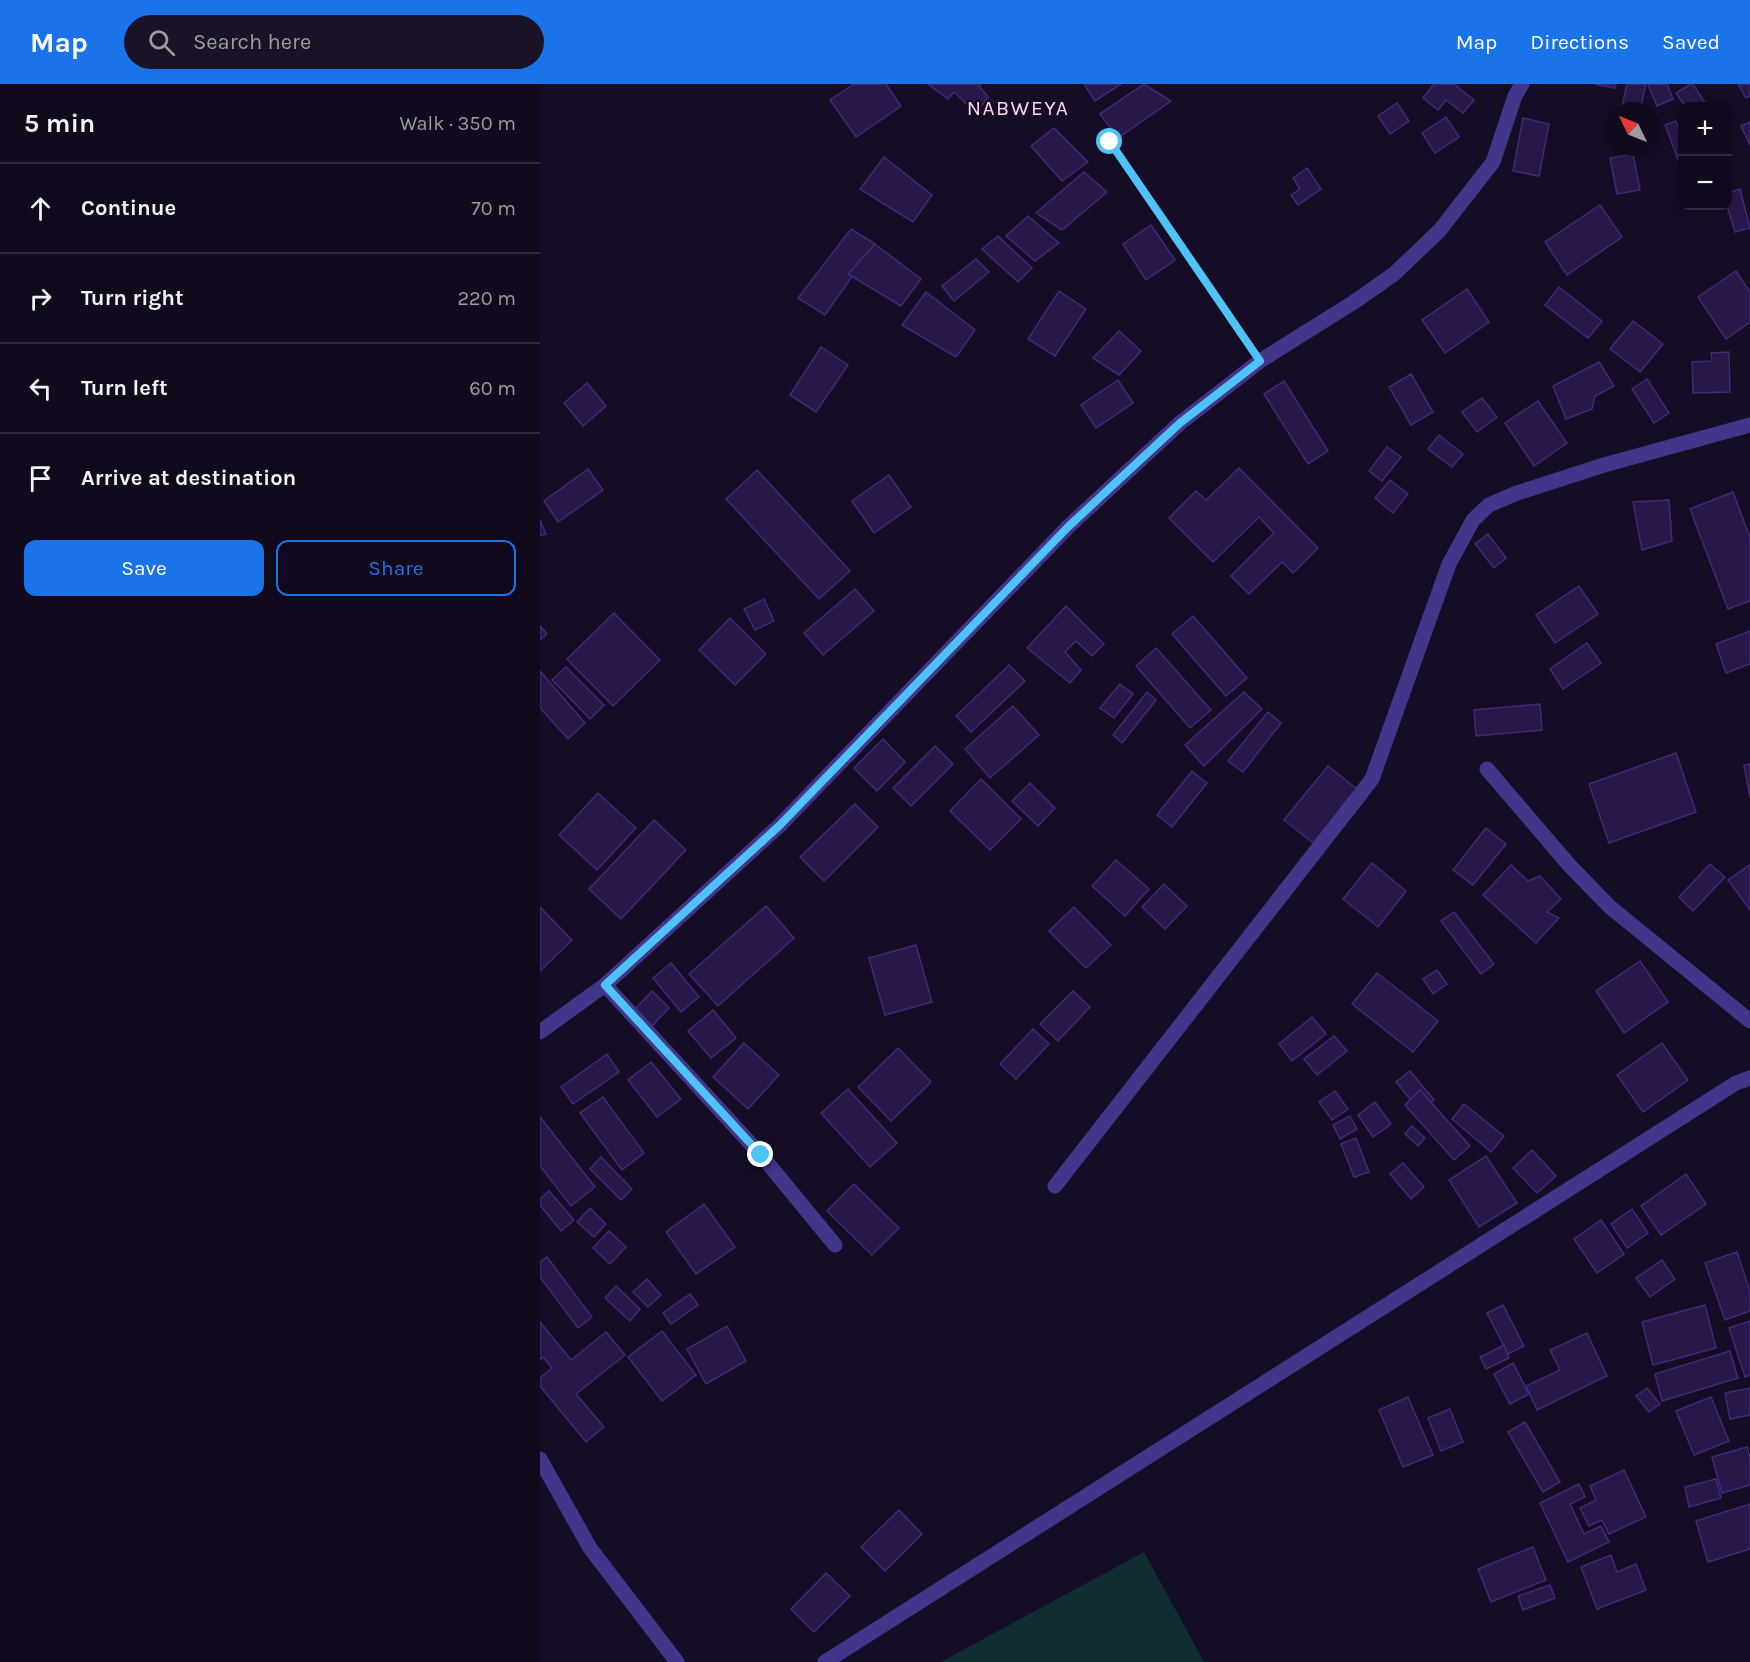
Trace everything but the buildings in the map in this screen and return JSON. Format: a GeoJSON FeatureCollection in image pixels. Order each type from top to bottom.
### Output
{"type":"FeatureCollection","features":[{"type":"Feature","properties":{"kind":"street"},"geometry":{"type":"LineString","coordinates":[[540,1032],[605,985],[780,825],[1069,526],[1180,423],[1260,361],[1362,297],[1394,274],[1440,230],[1493,162],[1521,84]]}},
{"type":"Feature","properties":{"kind":"street"},"geometry":{"type":"LineString","coordinates":[[1055,1186],[1372,779],[1449,564],[1473,520],[1489,505],[1517,493],[1604,465],[1750,425]]}},
{"type":"Feature","properties":{"kind":"street"},"geometry":{"type":"LineString","coordinates":[[1487,769],[1570,866],[1610,907],[1750,1021]]}},
{"type":"Feature","properties":{"kind":"street"},"geometry":{"type":"LineString","coordinates":[[605,985],[761,1155],[836,1245]]}},
{"type":"Feature","properties":{"kind":"street"},"geometry":{"type":"LineString","coordinates":[[825,1662],[1736,1083],[1750,1078]]}},
{"type":"Feature","properties":{"kind":"street"},"geometry":{"type":"LineString","coordinates":[[540,1459],[590,1548],[677,1662]]}},
{"type":"Feature","properties":{"kind":"path"},"geometry":{"type":"LineString","coordinates":[[1110,142],[1260,361]]}},
{"type":"Feature","properties":{"kind":"green space"},"geometry":{"type":"Polygon","coordinates":[[[1144,1552],[1204,1662],[941,1662],[1144,1552]]]}},
{"type":"Feature","properties":{"kind":"district","name":"NABWEYA"},"geometry":{"type":"Point","coordinates":[1018,108]}},
{"type":"Feature","properties":{"kind":"route"},"geometry":{"type":"LineString","coordinates":[[761,1155],[605,985],[780,825],[1069,526],[1180,423],[1260,361],[1110,142]]}}]}
